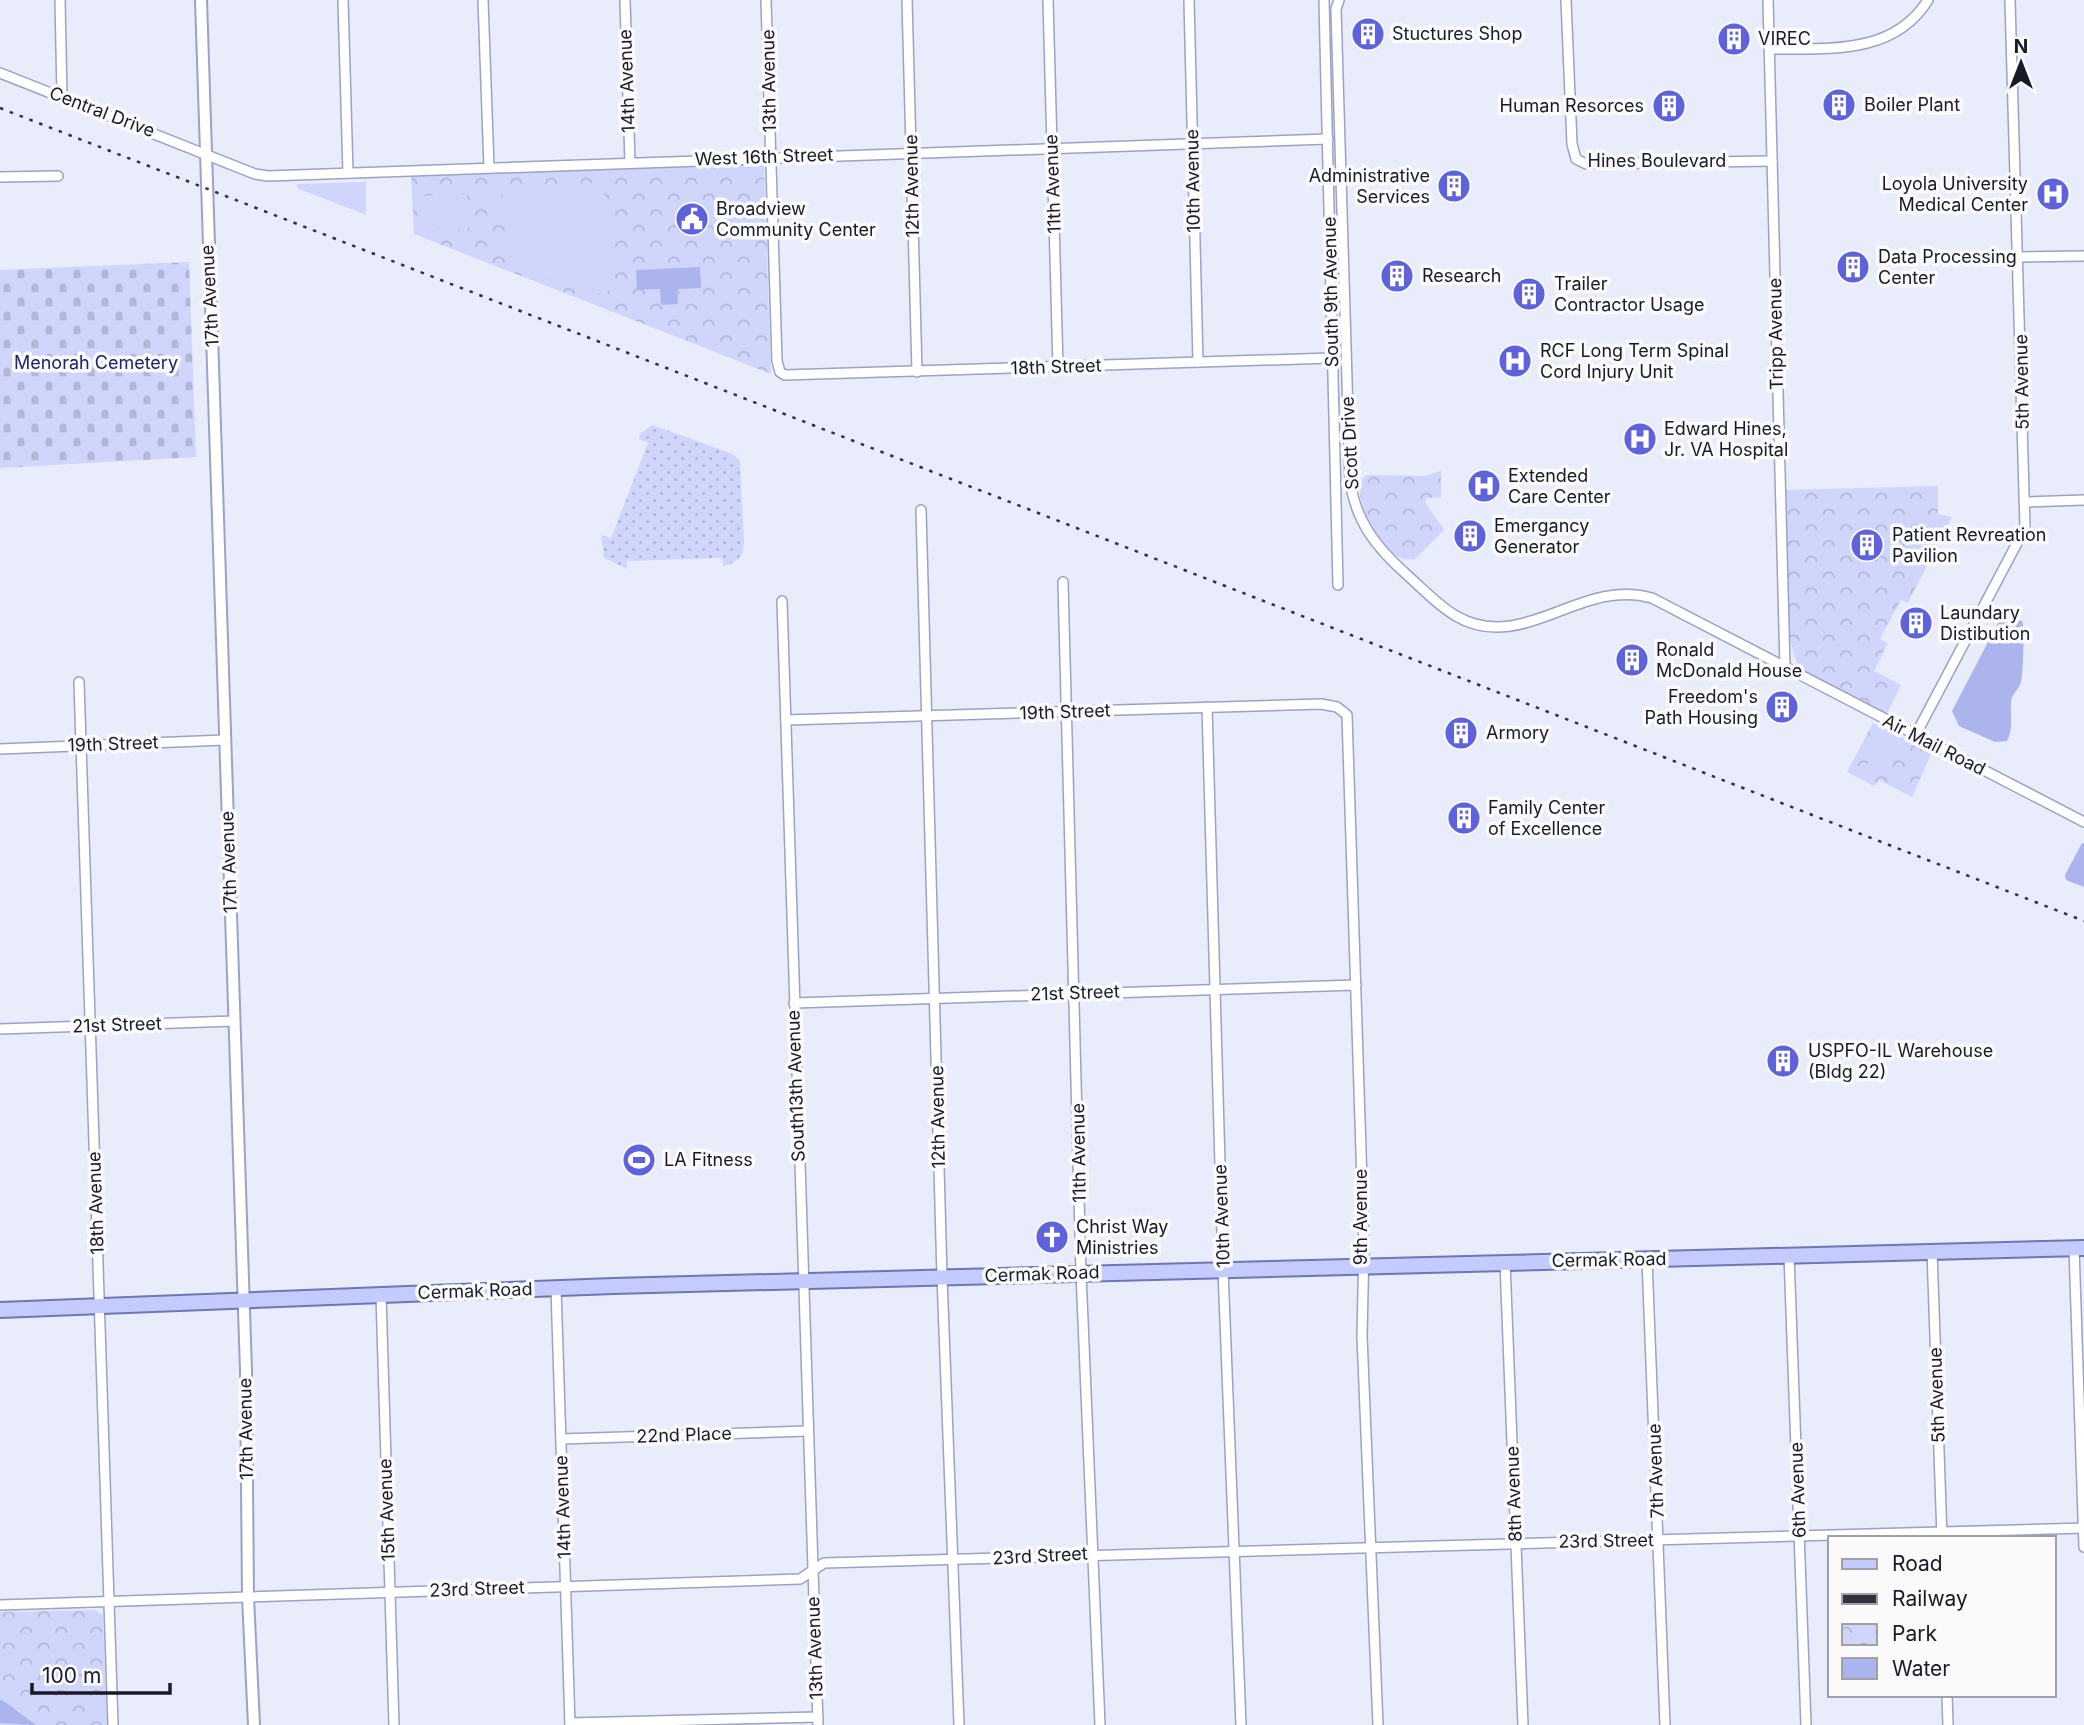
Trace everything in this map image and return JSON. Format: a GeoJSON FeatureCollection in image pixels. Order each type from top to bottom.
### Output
{"type":"FeatureCollection","features":[{"type":"Feature","properties":{"kind":"main road","name":"Cermak Road"},"geometry":{"type":"LineString","coordinates":[[0,1310],[556,1288],[2079,1248]]}},
{"type":"Feature","properties":{"kind":"street"},"geometry":{"type":"LineString","coordinates":[[60,0],[62,97]]}},
{"type":"Feature","properties":{"kind":"street","name":"17th Avenue"},"geometry":{"type":"LineString","coordinates":[[201,0],[254,1725]]}},
{"type":"Feature","properties":{"kind":"street"},"geometry":{"type":"LineString","coordinates":[[343,0],[348,173]]}},
{"type":"Feature","properties":{"kind":"street"},"geometry":{"type":"LineString","coordinates":[[484,0],[489,167]]}},
{"type":"Feature","properties":{"kind":"street","name":"14th Avenue"},"geometry":{"type":"LineString","coordinates":[[625,0],[630,163]]}},
{"type":"Feature","properties":{"kind":"street","name":"13th Avenue"},"geometry":{"type":"LineString","coordinates":[[766,0],[776,360],[780,372]]}},
{"type":"Feature","properties":{"kind":"street","name":"12th Avenue"},"geometry":{"type":"LineString","coordinates":[[907,0],[917,372]]}},
{"type":"Feature","properties":{"kind":"street","name":"11th Avenue"},"geometry":{"type":"LineString","coordinates":[[1048,0],[1058,367]]}},
{"type":"Feature","properties":{"kind":"street","name":"10th Avenue"},"geometry":{"type":"LineString","coordinates":[[1189,0],[1198,362]]}},
{"type":"Feature","properties":{"kind":"street","name":"South 9th Avenue"},"geometry":{"type":"LineString","coordinates":[[1325,0],[1338,585]]}},
{"type":"Feature","properties":{"kind":"street","name":"Scott Drive"},"geometry":{"type":"LineString","coordinates":[[1339,0],[1336,9],[1350,481],[1358,514],[1366,532],[1385,555],[1439,604],[1470,622],[1515,626],[1598,596],[1642,595],[1666,603],[1785,668]]}},
{"type":"Feature","properties":{"kind":"street","name":"Hines Boulevard"},"geometry":{"type":"LineString","coordinates":[[1566,0],[1572,144],[1576,159],[1586,164],[1772,161]]}},
{"type":"Feature","properties":{"kind":"street","name":"Tripp Avenue"},"geometry":{"type":"LineString","coordinates":[[1768,0],[1785,668]]}},
{"type":"Feature","properties":{"kind":"street"},"geometry":{"type":"LineString","coordinates":[[1770,49],[1867,45],[1899,30],[1928,0]]}},
{"type":"Feature","properties":{"kind":"street","name":"5th Avenue"},"geometry":{"type":"LineString","coordinates":[[1915,736],[2025,528],[2010,0]]}},
{"type":"Feature","properties":{"kind":"street","name":"Central Drive"},"geometry":{"type":"LineString","coordinates":[[0,73],[205,152]]}},
{"type":"Feature","properties":{"kind":"street","name":"West 16th Street"},"geometry":{"type":"LineString","coordinates":[[205,152],[255,174],[348,173],[1328,139]]}},
{"type":"Feature","properties":{"kind":"street"},"geometry":{"type":"LineString","coordinates":[[0,177],[58,176]]}},
{"type":"Feature","properties":{"kind":"street"},"geometry":{"type":"LineString","coordinates":[[2018,257],[2084,256]]}},
{"type":"Feature","properties":{"kind":"street","name":"18th Street"},"geometry":{"type":"LineString","coordinates":[[780,372],[791,376],[1332,358]]}},
{"type":"Feature","properties":{"kind":"street"},"geometry":{"type":"LineString","coordinates":[[2026,502],[2084,500]]}},
{"type":"Feature","properties":{"kind":"street","name":"12th Avenue"},"geometry":{"type":"LineString","coordinates":[[921,510],[942,1277],[959,1725]]}},
{"type":"Feature","properties":{"kind":"street","name":"11th Avenue"},"geometry":{"type":"LineString","coordinates":[[1063,582],[1082,1273],[1100,1725]]}},
{"type":"Feature","properties":{"kind":"street","name":"South13th Avenue"},"geometry":{"type":"LineString","coordinates":[[782,601],[812,1570]]}},
{"type":"Feature","properties":{"kind":"street","name":"Air Mail Road"},"geometry":{"type":"LineString","coordinates":[[1785,668],[2084,822]]}},
{"type":"Feature","properties":{"kind":"street","name":"18th Avenue"},"geometry":{"type":"LineString","coordinates":[[79,682],[113,1725]]}},
{"type":"Feature","properties":{"kind":"street","name":"19th Street"},"geometry":{"type":"LineString","coordinates":[[786,720],[1321,704],[1344,710]]}},
{"type":"Feature","properties":{"kind":"street","name":"10th Avenue"},"geometry":{"type":"LineString","coordinates":[[1207,707],[1223,1270],[1241,1725]]}},
{"type":"Feature","properties":{"kind":"street","name":"9th Avenue"},"geometry":{"type":"LineString","coordinates":[[1344,710],[1350,728],[1362,1266],[1378,1725]]}},
{"type":"Feature","properties":{"kind":"street","name":"19th Street"},"geometry":{"type":"LineString","coordinates":[[0,749],[225,740]]}},
{"type":"Feature","properties":{"kind":"street","name":"21st Street"},"geometry":{"type":"LineString","coordinates":[[794,1003],[1356,985]]}},
{"type":"Feature","properties":{"kind":"street","name":"21st Street"},"geometry":{"type":"LineString","coordinates":[[0,1029],[234,1021]]}},
{"type":"Feature","properties":{"kind":"street"},"geometry":{"type":"LineString","coordinates":[[2079,1248],[2084,1547]]}},
{"type":"Feature","properties":{"kind":"street","name":"5th Avenue"},"geometry":{"type":"LineString","coordinates":[[1932,1251],[1942,1535]]}},
{"type":"Feature","properties":{"kind":"street","name":"6th Avenue"},"geometry":{"type":"LineString","coordinates":[[1789,1255],[1807,1725]]}},
{"type":"Feature","properties":{"kind":"street","name":"7th Avenue"},"geometry":{"type":"LineString","coordinates":[[1647,1259],[1665,1725]]}},
{"type":"Feature","properties":{"kind":"street","name":"8th Avenue"},"geometry":{"type":"LineString","coordinates":[[1505,1262],[1523,1725]]}},
{"type":"Feature","properties":{"kind":"street","name":"14th Avenue"},"geometry":{"type":"LineString","coordinates":[[556,1288],[570,1724]]}},
{"type":"Feature","properties":{"kind":"street","name":"15th Avenue"},"geometry":{"type":"LineString","coordinates":[[381,1295],[394,1725]]}},
{"type":"Feature","properties":{"kind":"street","name":"22nd Place"},"geometry":{"type":"LineString","coordinates":[[561,1439],[807,1431]]}},
{"type":"Feature","properties":{"kind":"street","name":"23rd Street"},"geometry":{"type":"LineString","coordinates":[[0,1605],[800,1578],[824,1563],[1516,1542],[1800,1535],[1942,1535],[2084,1528]]}},
{"type":"Feature","properties":{"kind":"street","name":"13th Avenue"},"geometry":{"type":"LineString","coordinates":[[812,1570],[818,1721]]}},
{"type":"Feature","properties":{"kind":"street"},"geometry":{"type":"LineString","coordinates":[[1947,1697],[1948,1725]]}},
{"type":"Feature","properties":{"kind":"street"},"geometry":{"type":"LineString","coordinates":[[570,1724],[818,1721]]}},
{"type":"Feature","properties":{"kind":"green space"},"geometry":{"type":"Polygon","coordinates":[[[764,163],[771,374],[414,234],[411,175],[764,163]]]}},
{"type":"Feature","properties":{"kind":"green space"},"geometry":{"type":"Polygon","coordinates":[[[366,182],[366,215],[297,188],[297,184],[366,182]]]}},
{"type":"Feature","properties":{"kind":"green space"},"geometry":{"type":"Polygon","coordinates":[[[593,183],[611,202],[613,288],[603,294],[572,288],[513,265],[506,237],[502,186],[593,183]]]}},
{"type":"Feature","properties":{"kind":"green space"},"geometry":{"type":"Polygon","coordinates":[[[501,187],[502,206],[477,207],[476,188],[501,187]]]}},
{"type":"Feature","properties":{"kind":"green space"},"geometry":{"type":"Polygon","coordinates":[[[467,194],[468,229],[421,231],[420,196],[467,194]]]}},
{"type":"Feature","properties":{"kind":"green space","name":"Menorah Cemetery"},"geometry":{"type":"Polygon","coordinates":[[[189,262],[196,457],[0,468],[0,270],[189,262]]]}},
{"type":"Feature","properties":{"kind":"green space"},"geometry":{"type":"Polygon","coordinates":[[[652,425],[733,454],[740,461],[744,547],[739,558],[732,563],[723,566],[722,558],[627,561],[627,569],[604,558],[601,535],[611,538],[648,443],[639,439],[640,434],[652,425]]]}},
{"type":"Feature","properties":{"kind":"green space"},"geometry":{"type":"Polygon","coordinates":[[[1441,471],[1441,497],[1427,498],[1425,502],[1444,530],[1414,560],[1401,558],[1376,534],[1362,504],[1359,483],[1366,475],[1425,476],[1441,471]]]}},
{"type":"Feature","properties":{"kind":"green space"},"geometry":{"type":"Polygon","coordinates":[[[1938,486],[1938,514],[1952,517],[1908,603],[1901,600],[1880,639],[1888,643],[1874,671],[1901,685],[1885,717],[1817,683],[1801,669],[1794,656],[1787,611],[1786,490],[1938,486]]]}},
{"type":"Feature","properties":{"kind":"green space"},"geometry":{"type":"Polygon","coordinates":[[[1873,723],[1932,752],[1912,797],[1879,780],[1874,786],[1847,772],[1873,723]]]}},
{"type":"Feature","properties":{"kind":"green space"},"geometry":{"type":"Polygon","coordinates":[[[1882,734],[1901,743],[1884,776],[1866,767],[1882,734]]]}},
{"type":"Feature","properties":{"kind":"green space"},"geometry":{"type":"Polygon","coordinates":[[[95,1610],[103,1615],[107,1725],[0,1725],[0,1612],[95,1610]]]}},
{"type":"Feature","properties":{"kind":"water"},"geometry":{"type":"Polygon","coordinates":[[[700,267],[701,288],[677,289],[678,304],[661,305],[660,289],[637,290],[636,270],[700,267]]]}},
{"type":"Feature","properties":{"kind":"water"},"geometry":{"type":"Polygon","coordinates":[[[2008,618],[2022,621],[2023,625],[2022,677],[2011,699],[2011,726],[2007,741],[1995,742],[1959,726],[1952,711],[1999,621],[2008,618]]]}},
{"type":"Feature","properties":{"kind":"water"},"geometry":{"type":"Polygon","coordinates":[[[2082,843],[2084,887],[2066,880],[2065,875],[2082,843]]]}},
{"type":"Feature","properties":{"kind":"water"},"geometry":{"type":"Polygon","coordinates":[[[2,1700],[36,1725],[0,1723],[2,1700]]]}},
{"type":"Feature","properties":{"kind":"railway"},"geometry":{"type":"LineString","coordinates":[[0,108],[2084,921]]}},
{"type":"Feature","properties":{"kind":"place","name":"Stuctures Shop"},"geometry":{"type":"Point","coordinates":[1368,34]}},
{"type":"Feature","properties":{"kind":"place","name":"VIREC"},"geometry":{"type":"Point","coordinates":[1734,39]}},
{"type":"Feature","properties":{"kind":"place","name":"Boiler Plant"},"geometry":{"type":"Point","coordinates":[1839,105]}},
{"type":"Feature","properties":{"kind":"place","name":"Human Resorces"},"geometry":{"type":"Point","coordinates":[1669,106]}},
{"type":"Feature","properties":{"kind":"place","name":"Administrative Services"},"geometry":{"type":"Point","coordinates":[1454,186]}},
{"type":"Feature","properties":{"kind":"place","name":"Loyola University Medical Center"},"geometry":{"type":"Point","coordinates":[2053,194]}},
{"type":"Feature","properties":{"kind":"place","name":"Broadview Community Center"},"geometry":{"type":"Point","coordinates":[692,219]}},
{"type":"Feature","properties":{"kind":"place","name":"Data Processing Center"},"geometry":{"type":"Point","coordinates":[1853,267]}},
{"type":"Feature","properties":{"kind":"place","name":"Research"},"geometry":{"type":"Point","coordinates":[1397,276]}},
{"type":"Feature","properties":{"kind":"place","name":"Trailer Contractor Usage"},"geometry":{"type":"Point","coordinates":[1529,294]}},
{"type":"Feature","properties":{"kind":"place","name":"RCF Long Term Spinal Cord Injury Unit"},"geometry":{"type":"Point","coordinates":[1515,361]}},
{"type":"Feature","properties":{"kind":"place","name":"Edward Hines, Jr. VA Hospital"},"geometry":{"type":"Point","coordinates":[1640,439]}},
{"type":"Feature","properties":{"kind":"place","name":"Extended Care Center"},"geometry":{"type":"Point","coordinates":[1484,486]}},
{"type":"Feature","properties":{"kind":"place","name":"Emergancy Generator"},"geometry":{"type":"Point","coordinates":[1470,536]}},
{"type":"Feature","properties":{"kind":"place","name":"Patient Revreation Pavilion"},"geometry":{"type":"Point","coordinates":[1867,545]}},
{"type":"Feature","properties":{"kind":"place","name":"Laundary Distibution"},"geometry":{"type":"Point","coordinates":[1916,623]}},
{"type":"Feature","properties":{"kind":"place","name":"Ronald McDonald House"},"geometry":{"type":"Point","coordinates":[1632,660]}},
{"type":"Feature","properties":{"kind":"place","name":"Freedom's Path Housing"},"geometry":{"type":"Point","coordinates":[1782,707]}},
{"type":"Feature","properties":{"kind":"place","name":"Armory"},"geometry":{"type":"Point","coordinates":[1461,733]}},
{"type":"Feature","properties":{"kind":"place","name":"Family Center of Excellence"},"geometry":{"type":"Point","coordinates":[1464,818]}},
{"type":"Feature","properties":{"kind":"place","name":"USPFO-IL Warehouse (Bldg 22)"},"geometry":{"type":"Point","coordinates":[1783,1061]}},
{"type":"Feature","properties":{"kind":"place","name":"LA Fitness"},"geometry":{"type":"Point","coordinates":[639,1160]}},
{"type":"Feature","properties":{"kind":"place","name":"Christ Way Ministries"},"geometry":{"type":"Point","coordinates":[1052,1237]}}]}
